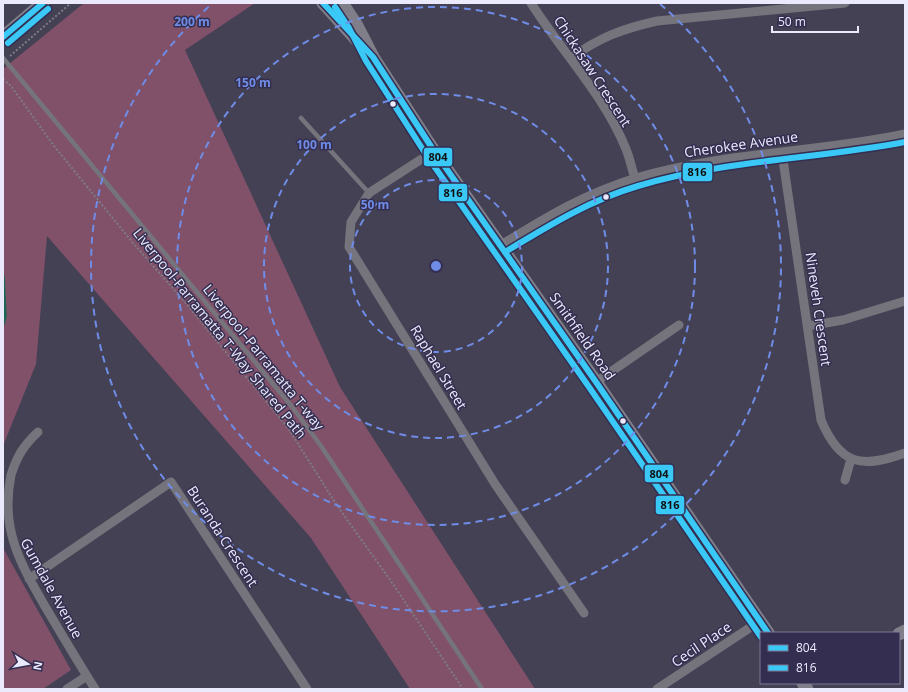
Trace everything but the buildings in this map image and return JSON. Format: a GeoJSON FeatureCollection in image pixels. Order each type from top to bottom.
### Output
{"type":"FeatureCollection","features":[{"type":"Feature","properties":{"kind":"main road"},"geometry":{"type":"LineString","coordinates":[[3,37],[43,3]]}},
{"type":"Feature","properties":{"kind":"main road","name":"Smithfield Road"},"geometry":{"type":"LineString","coordinates":[[323,3],[373,57]]}},
{"type":"Feature","properties":{"kind":"main road","name":"Smithfield Road"},"geometry":{"type":"LineString","coordinates":[[342,3],[356,24],[373,57],[434,151],[596,382],[767,632]]}},
{"type":"Feature","properties":{"kind":"street","name":"Chickasaw Crescent"},"geometry":{"type":"LineString","coordinates":[[531,3],[571,58],[610,117],[626,150],[635,179]]}},
{"type":"Feature","properties":{"kind":"street"},"geometry":{"type":"LineString","coordinates":[[571,58],[600,38],[628,28],[657,21],[845,3]]}},
{"type":"Feature","properties":{"kind":"street","name":"Cherokee Avenue"},"geometry":{"type":"LineString","coordinates":[[501,245],[554,212],[572,203],[635,179],[700,163],[905,134]]}},
{"type":"Feature","properties":{"kind":"street","name":"Raphael Street"},"geometry":{"type":"LineString","coordinates":[[434,151],[369,193],[351,222],[349,247],[495,484],[584,613]]}},
{"type":"Feature","properties":{"kind":"street","name":"Nineveh Crescent"},"geometry":{"type":"LineString","coordinates":[[782,152],[821,420],[828,436],[840,452],[851,459]]}},
{"type":"Feature","properties":{"kind":"street"},"geometry":{"type":"LineString","coordinates":[[808,326],[843,320],[905,301]]}},
{"type":"Feature","properties":{"kind":"street"},"geometry":{"type":"LineString","coordinates":[[596,382],[679,325]]}},
{"type":"Feature","properties":{"kind":"street","name":"Gumdale Avenue"},"geometry":{"type":"LineString","coordinates":[[38,432],[24,446],[12,470],[6,488],[3,510],[6,530],[13,549],[29,579],[95,689]]}},
{"type":"Feature","properties":{"kind":"street"},"geometry":{"type":"LineString","coordinates":[[845,480],[851,459],[874,461],[905,453]]}},
{"type":"Feature","properties":{"kind":"street","name":"Buranda Crescent"},"geometry":{"type":"LineString","coordinates":[[29,579],[172,482],[307,689]]}},
{"type":"Feature","properties":{"kind":"street","name":"Cecil Place"},"geometry":{"type":"LineString","coordinates":[[657,689],[760,621]]}},
{"type":"Feature","properties":{"kind":"street"},"geometry":{"type":"LineString","coordinates":[[67,689],[87,676]]}},
{"type":"Feature","properties":{"kind":"lane","name":"Liverpool–Parramatta T-way"},"geometry":{"type":"LineString","coordinates":[[4,59],[293,408],[321,446],[482,689]]}},
{"type":"Feature","properties":{"kind":"lane"},"geometry":{"type":"LineString","coordinates":[[301,118],[369,193]]}},
{"type":"Feature","properties":{"kind":"path"},"geometry":{"type":"LineString","coordinates":[[4,59],[71,3]]}},
{"type":"Feature","properties":{"kind":"path","name":"Liverpool-Parramatta T-Way Shared Path"},"geometry":{"type":"LineString","coordinates":[[3,80],[12,86],[54,146],[288,428],[338,507],[393,584],[463,689]]}},
{"type":"Feature","properties":{"kind":"shaded area"},"geometry":{"type":"Polygon","coordinates":[[[84,3],[255,3],[185,50],[340,387],[535,689],[410,689],[311,538],[47,236],[36,364],[3,446],[3,69],[84,3]]]}},
{"type":"Feature","properties":{"kind":"shaded area"},"geometry":{"type":"Polygon","coordinates":[[[3,548],[71,670],[43,689],[3,689],[3,548]]]}},
{"type":"Feature","properties":{"kind":"waterway"},"geometry":{"type":"LineString","coordinates":[[3,276],[5,316],[3,324]]}},
{"type":"Feature","properties":{"kind":"transit line","name":"804"},"geometry":{"type":"LineString","coordinates":[[3,37],[43,3]]}},
{"type":"Feature","properties":{"kind":"transit line","name":"804"},"geometry":{"type":"LineString","coordinates":[[323,3],[373,57],[434,151],[596,382],[767,632]]}},
{"type":"Feature","properties":{"kind":"transit line","name":"816"},"geometry":{"type":"LineString","coordinates":[[335,7],[349,28],[366,61],[427,156],[589,387],[760,636]]}},
{"type":"Feature","properties":{"kind":"transit line","name":"816"},"geometry":{"type":"LineString","coordinates":[[8,43],[48,9]]}},
{"type":"Feature","properties":{"kind":"transit line","name":"816"},"geometry":{"type":"LineString","coordinates":[[505,252],[553,223],[586,206],[638,186],[671,177],[738,165],[872,148],[905,142]]}}]}
